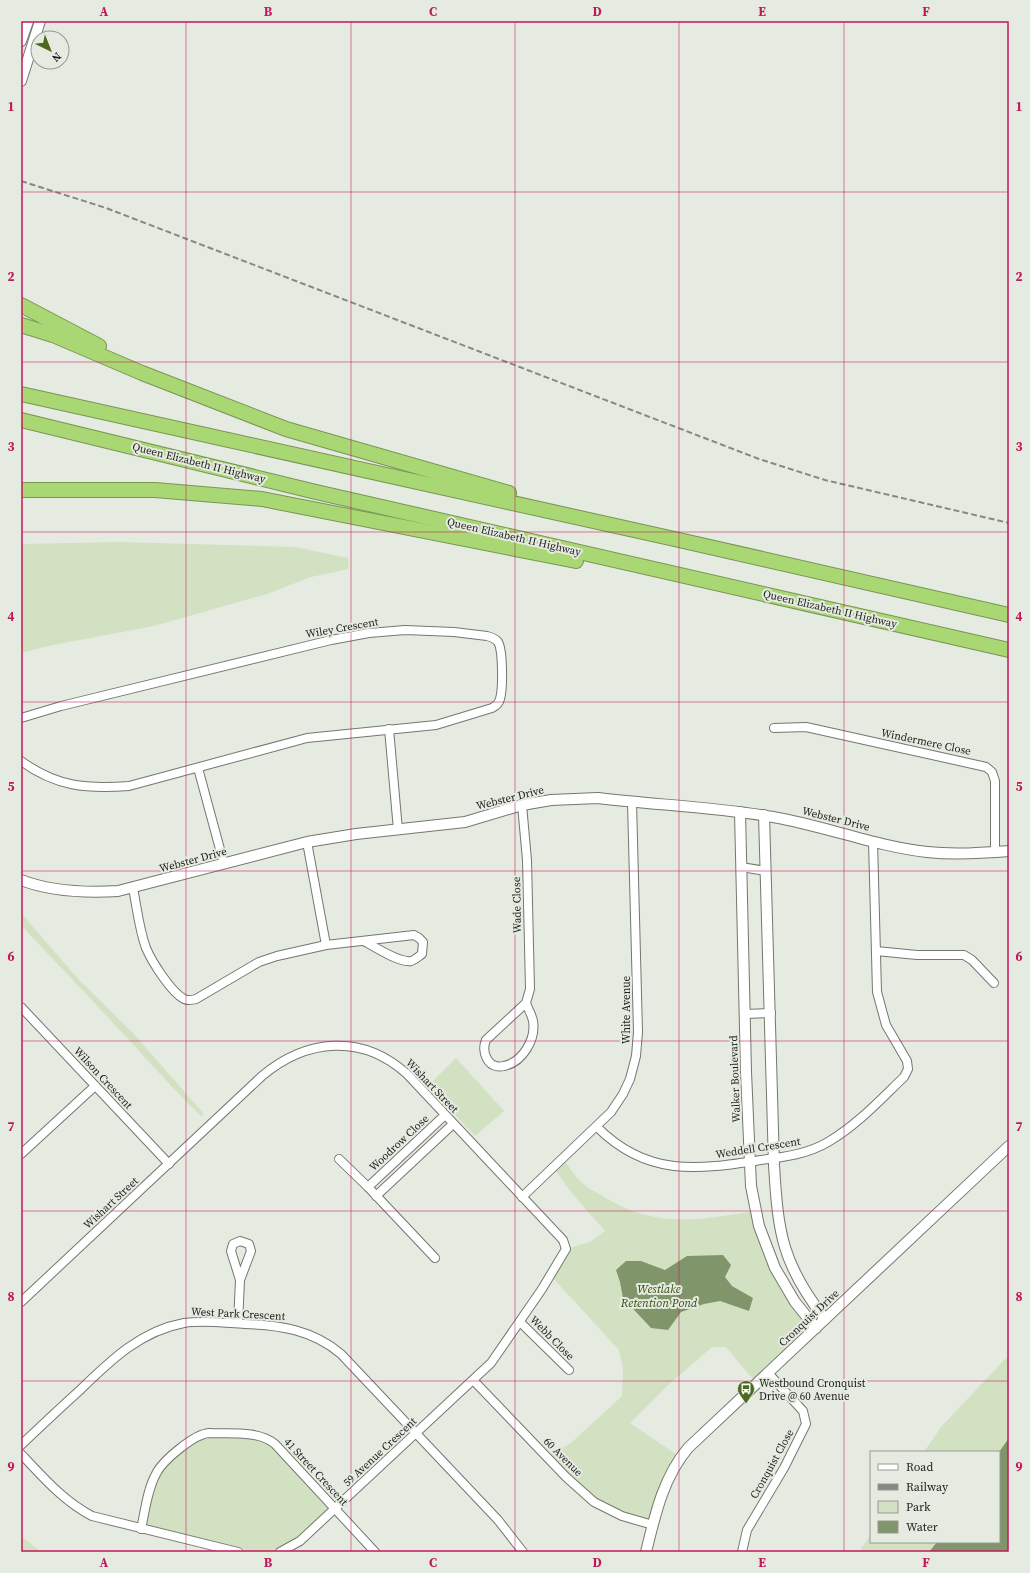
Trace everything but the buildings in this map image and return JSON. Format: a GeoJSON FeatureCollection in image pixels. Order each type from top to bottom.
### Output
{"type":"FeatureCollection","features":[{"type":"Feature","properties":{"kind":"highway"},"geometry":{"type":"LineString","coordinates":[[21,304],[192,393]]}},
{"type":"Feature","properties":{"kind":"highway"},"geometry":{"type":"LineString","coordinates":[[21,325],[53,335],[192,393],[286,429],[679,540]]}},
{"type":"Feature","properties":{"kind":"highway"},"geometry":{"type":"LineString","coordinates":[[21,394],[1009,615]]}},
{"type":"Feature","properties":{"kind":"highway","name":"Queen Elizabeth II Highway"},"geometry":{"type":"LineString","coordinates":[[21,420],[316,492],[1009,650]]}},
{"type":"Feature","properties":{"kind":"highway"},"geometry":{"type":"LineString","coordinates":[[21,490],[155,490],[262,499],[677,581],[742,589]]}},
{"type":"Feature","properties":{"kind":"highway"},"geometry":{"type":"LineString","coordinates":[[21,495],[64,490]]}},
{"type":"Feature","properties":{"kind":"street"},"geometry":{"type":"LineString","coordinates":[[21,41],[28,21]]}},
{"type":"Feature","properties":{"kind":"street"},"geometry":{"type":"LineString","coordinates":[[21,81],[40,21]]}},
{"type":"Feature","properties":{"kind":"street","name":"Wiley Crescent"},"geometry":{"type":"LineString","coordinates":[[21,718],[61,706],[225,665],[331,640],[369,633],[405,630],[454,632],[487,636],[494,638],[498,643],[501,656],[501,696],[495,706],[436,725],[307,738],[129,786],[100,788],[78,786],[57,781],[38,773],[21,761]]}},
{"type":"Feature","properties":{"kind":"street","name":"Windermere Close"},"geometry":{"type":"LineString","coordinates":[[774,728],[806,728],[990,769],[995,781],[995,852]]}},
{"type":"Feature","properties":{"kind":"street"},"geometry":{"type":"LineString","coordinates":[[389,729],[398,830]]}},
{"type":"Feature","properties":{"kind":"street"},"geometry":{"type":"LineString","coordinates":[[198,768],[224,864]]}},
{"type":"Feature","properties":{"kind":"street","name":"Webster Drive"},"geometry":{"type":"LineString","coordinates":[[21,880],[51,888],[77,892],[98,892],[132,888],[307,842],[465,822],[522,805],[573,798],[598,798],[764,815],[800,822],[873,841],[927,852],[969,854],[1009,851]]}},
{"type":"Feature","properties":{"kind":"street","name":"White Avenue"},"geometry":{"type":"LineString","coordinates":[[522,1197],[611,1112],[623,1094],[633,1068],[638,1045],[632,802]]}},
{"type":"Feature","properties":{"kind":"street","name":"Wade Close"},"geometry":{"type":"LineString","coordinates":[[522,805],[527,860],[530,979],[530,989],[526,1003]]}},
{"type":"Feature","properties":{"kind":"street","name":"Walker Boulevard"},"geometry":{"type":"LineString","coordinates":[[740,812],[746,1072],[750,1162],[754,1207],[769,1253],[787,1290],[816,1328]]}},
{"type":"Feature","properties":{"kind":"street"},"geometry":{"type":"LineString","coordinates":[[764,815],[774,1158],[777,1207],[783,1243],[797,1280],[825,1319]]}},
{"type":"Feature","properties":{"kind":"street","name":"Weddell Crescent"},"geometry":{"type":"LineString","coordinates":[[597,1127],[627,1151],[638,1157],[662,1165],[679,1168],[700,1168],[750,1162],[803,1153],[821,1146],[857,1121],[908,1072],[907,1061],[888,1030],[879,1004],[876,974],[873,841]]}},
{"type":"Feature","properties":{"kind":"street"},"geometry":{"type":"LineString","coordinates":[[307,842],[326,945]]}},
{"type":"Feature","properties":{"kind":"street"},"geometry":{"type":"LineString","coordinates":[[742,867],[766,871]]}},
{"type":"Feature","properties":{"kind":"street"},"geometry":{"type":"LineString","coordinates":[[132,888],[146,948],[160,972],[173,988],[184,999],[190,1001],[196,1000],[259,962],[326,945],[414,935],[423,942],[422,954],[412,961],[405,960],[391,955],[364,941]]}},
{"type":"Feature","properties":{"kind":"street"},"geometry":{"type":"LineString","coordinates":[[876,951],[917,955],[964,955],[972,960],[994,983]]}},
{"type":"Feature","properties":{"kind":"street"},"geometry":{"type":"LineString","coordinates":[[526,1003],[533,1020],[533,1030],[530,1044],[511,1064],[502,1067],[494,1066],[487,1060],[484,1054],[486,1040],[526,1003]]}},
{"type":"Feature","properties":{"kind":"street","name":"Wilson Crescent"},"geometry":{"type":"LineString","coordinates":[[21,1007],[169,1164]]}},
{"type":"Feature","properties":{"kind":"street"},"geometry":{"type":"LineString","coordinates":[[745,1014],[770,1013]]}},
{"type":"Feature","properties":{"kind":"street","name":"Wishart Street"},"geometry":{"type":"LineString","coordinates":[[21,1302],[272,1067],[299,1052],[320,1047],[354,1047],[384,1057],[407,1074],[563,1240],[566,1250],[561,1260],[497,1355],[473,1380]]}},
{"type":"Feature","properties":{"kind":"street"},"geometry":{"type":"LineString","coordinates":[[21,1154],[95,1086]]}},
{"type":"Feature","properties":{"kind":"street","name":"Woodrow Close"},"geometry":{"type":"LineString","coordinates":[[368,1187],[445,1115]]}},
{"type":"Feature","properties":{"kind":"street"},"geometry":{"type":"LineString","coordinates":[[376,1196],[453,1124]]}},
{"type":"Feature","properties":{"kind":"street","name":"Cronquist Drive"},"geometry":{"type":"LineString","coordinates":[[646,1552],[665,1486],[680,1458],[697,1438],[1009,1146]]}},
{"type":"Feature","properties":{"kind":"street","name":"Woodrow Close"},"geometry":{"type":"LineString","coordinates":[[339,1159],[368,1187],[435,1258]]}},
{"type":"Feature","properties":{"kind":"street"},"geometry":{"type":"LineString","coordinates":[[238,1323],[240,1280]]}},
{"type":"Feature","properties":{"kind":"street","name":"Webb Close"},"geometry":{"type":"LineString","coordinates":[[520,1322],[569,1370]]}},
{"type":"Feature","properties":{"kind":"street","name":"West Park Crescent"},"geometry":{"type":"LineString","coordinates":[[21,1445],[115,1356],[142,1338],[166,1328],[184,1323],[238,1323],[288,1327],[313,1336],[332,1346],[351,1363],[498,1520],[523,1552]]}},
{"type":"Feature","properties":{"kind":"street","name":"Cronquist Close"},"geometry":{"type":"LineString","coordinates":[[742,1552],[747,1530],[784,1468],[806,1424],[803,1411],[768,1373]]}},
{"type":"Feature","properties":{"kind":"street","name":"59 Avenue Crescent"},"geometry":{"type":"LineString","coordinates":[[280,1552],[300,1541],[473,1380]]}},
{"type":"Feature","properties":{"kind":"street","name":"60 Avenue"},"geometry":{"type":"LineString","coordinates":[[473,1380],[566,1477],[594,1502],[622,1516],[653,1525]]}},
{"type":"Feature","properties":{"kind":"street","name":"41 Street Crescent"},"geometry":{"type":"LineString","coordinates":[[141,1529],[156,1474],[189,1441],[202,1434],[257,1435],[270,1440],[375,1552]]}},
{"type":"Feature","properties":{"kind":"street"},"geometry":{"type":"LineString","coordinates":[[21,1454],[55,1490],[77,1508],[100,1519],[221,1550],[238,1552]]}},
{"type":"Feature","properties":{"kind":"green space"},"geometry":{"type":"Polygon","coordinates":[[[119,542],[296,547],[348,558],[349,569],[311,577],[267,594],[154,626],[48,646],[21,653],[21,544],[119,542]]]}},
{"type":"Feature","properties":{"kind":"green space"},"geometry":{"type":"Polygon","coordinates":[[[21,913],[79,980],[132,1032],[204,1114],[201,1116],[179,1094],[21,925],[21,913]]]}},
{"type":"Feature","properties":{"kind":"green space"},"geometry":{"type":"Polygon","coordinates":[[[456,1058],[504,1111],[475,1136],[428,1086],[456,1058]]]}},
{"type":"Feature","properties":{"kind":"green space"},"geometry":{"type":"Polygon","coordinates":[[[564,1160],[576,1177],[585,1186],[620,1206],[638,1213],[675,1219],[694,1219],[754,1211],[759,1235],[816,1328],[757,1384],[726,1347],[712,1347],[666,1387],[630,1423],[680,1457],[653,1525],[594,1502],[547,1457],[571,1443],[622,1396],[623,1369],[619,1350],[551,1276],[566,1249],[590,1242],[605,1231],[570,1191],[554,1168],[564,1160]]]}},
{"type":"Feature","properties":{"kind":"green space"},"geometry":{"type":"Polygon","coordinates":[[[1009,1355],[1009,1438],[1000,1451],[925,1451],[941,1427],[1009,1355]]]}},
{"type":"Feature","properties":{"kind":"green space"},"geometry":{"type":"Polygon","coordinates":[[[198,1435],[263,1437],[335,1509],[280,1552],[238,1552],[141,1529],[158,1470],[198,1435]]]}},
{"type":"Feature","properties":{"kind":"green space"},"geometry":{"type":"Polygon","coordinates":[[[21,1536],[41,1552],[21,1552],[21,1536]]]}},
{"type":"Feature","properties":{"kind":"green space"},"geometry":{"type":"Polygon","coordinates":[[[870,1536],[870,1543],[936,1543],[929,1552],[859,1552],[870,1536]]]}},
{"type":"Feature","properties":{"kind":"water","name":"Westlake Retention Pond"},"geometry":{"type":"Polygon","coordinates":[[[723,1255],[731,1265],[725,1277],[732,1286],[753,1298],[749,1311],[720,1301],[704,1304],[681,1312],[668,1330],[651,1328],[623,1298],[616,1270],[626,1261],[641,1261],[665,1270],[687,1256],[723,1255]]]}},
{"type":"Feature","properties":{"kind":"water"},"geometry":{"type":"Polygon","coordinates":[[[1009,1438],[1009,1552],[929,1552],[936,1543],[1000,1543],[1000,1451],[1009,1438]]]}},
{"type":"Feature","properties":{"kind":"railway"},"geometry":{"type":"LineString","coordinates":[[21,181],[106,208],[759,459],[825,480],[1009,523]]}},
{"type":"Feature","properties":{"kind":"place","name":"Westbound Cronquist Drive @ 60 Avenue"},"geometry":{"type":"Point","coordinates":[746,1404]}}]}
